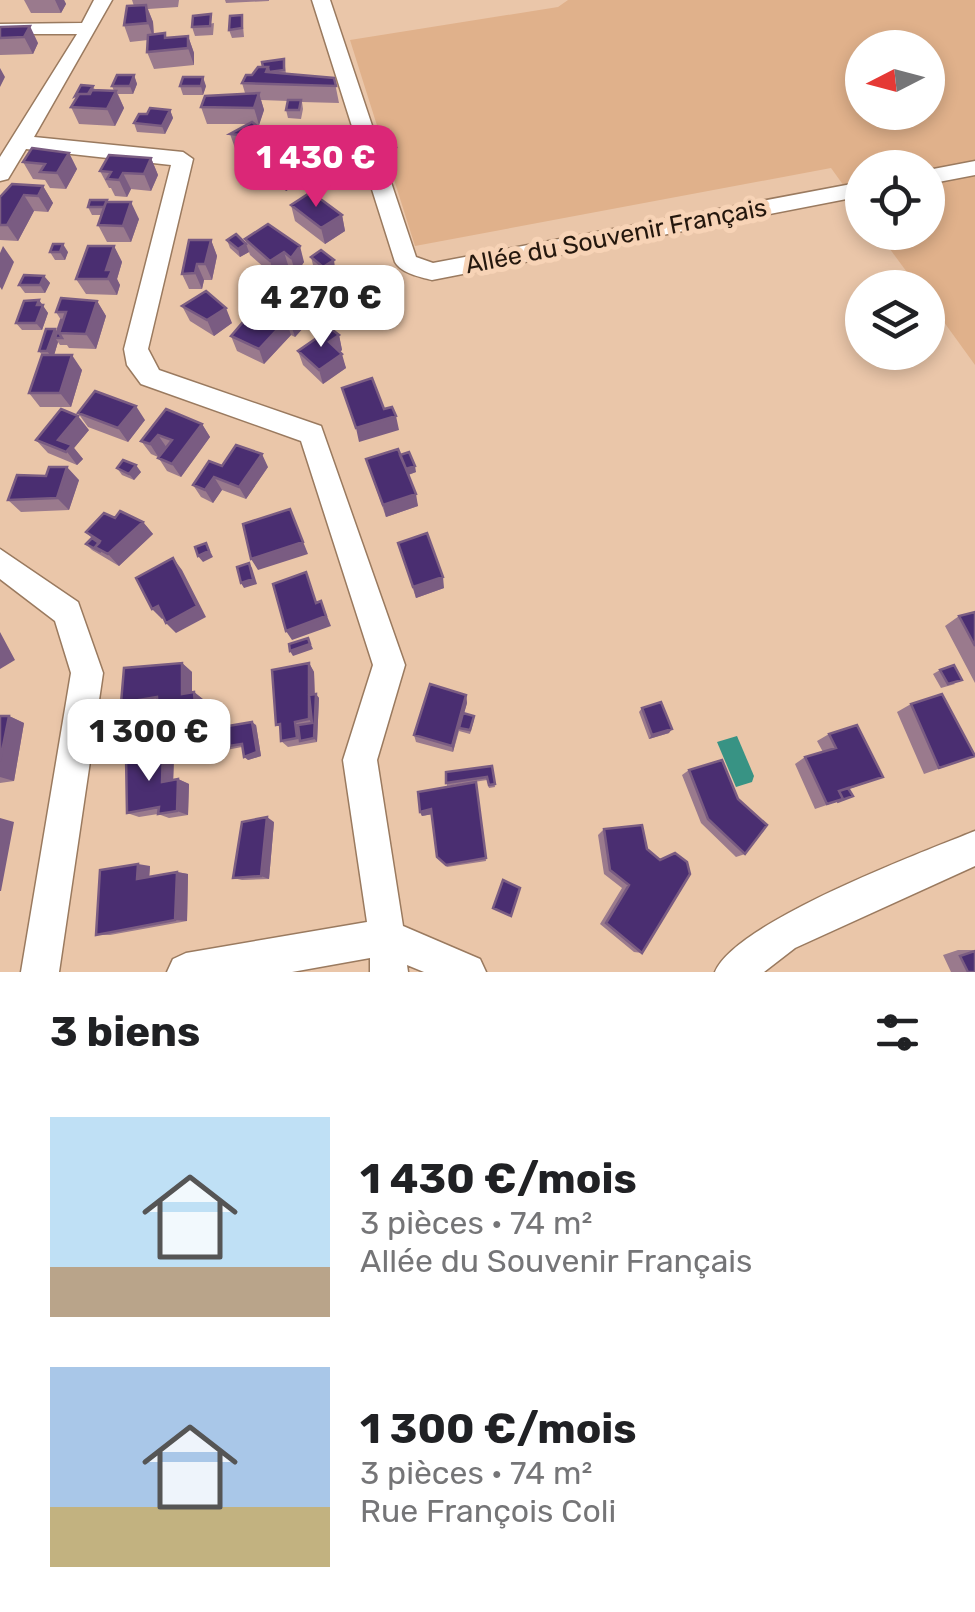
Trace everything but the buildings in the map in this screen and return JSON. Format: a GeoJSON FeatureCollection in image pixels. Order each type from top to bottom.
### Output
{"type":"FeatureCollection","features":[{"type":"Feature","properties":{"kind":"street"},"geometry":{"type":"LineString","coordinates":[[0,174],[102,0]]}},
{"type":"Feature","properties":{"kind":"street","name":"Allée du Souvenir Français"},"geometry":{"type":"LineString","coordinates":[[321,0],[406,262],[432,272],[845,192]]}},
{"type":"Feature","properties":{"kind":"street"},"geometry":{"type":"LineString","coordinates":[[0,29],[88,28]]}},
{"type":"Feature","properties":{"kind":"street"},"geometry":{"type":"LineString","coordinates":[[19,142],[183,159],[136,348],[140,365],[150,376],[312,434],[389,665],[360,760],[388,954]]}},
{"type":"Feature","properties":{"kind":"street"},"geometry":{"type":"LineString","coordinates":[[945,174],[975,168]]}},
{"type":"Feature","properties":{"kind":"street"},"geometry":{"type":"LineString","coordinates":[[0,562],[67,612],[87,673],[40,972]]}},
{"type":"Feature","properties":{"kind":"street"},"geometry":{"type":"LineString","coordinates":[[734,972],[782,935],[975,848]]}},
{"type":"Feature","properties":{"kind":"street"},"geometry":{"type":"LineString","coordinates":[[186,972],[388,954],[468,972]]}},
{"type":"Feature","properties":{"kind":"shaded area"},"geometry":{"type":"Polygon","coordinates":[[[568,0],[975,0],[975,365],[945,324],[945,270],[905,270],[891,250],[945,250],[945,150],[845,150],[845,187],[831,168],[415,246],[350,40],[558,7],[568,0]]]}},
{"type":"Feature","properties":{"kind":"water"},"geometry":{"type":"Polygon","coordinates":[[[737,736],[754,776],[752,782],[736,787],[717,742],[737,736]]]}}]}
